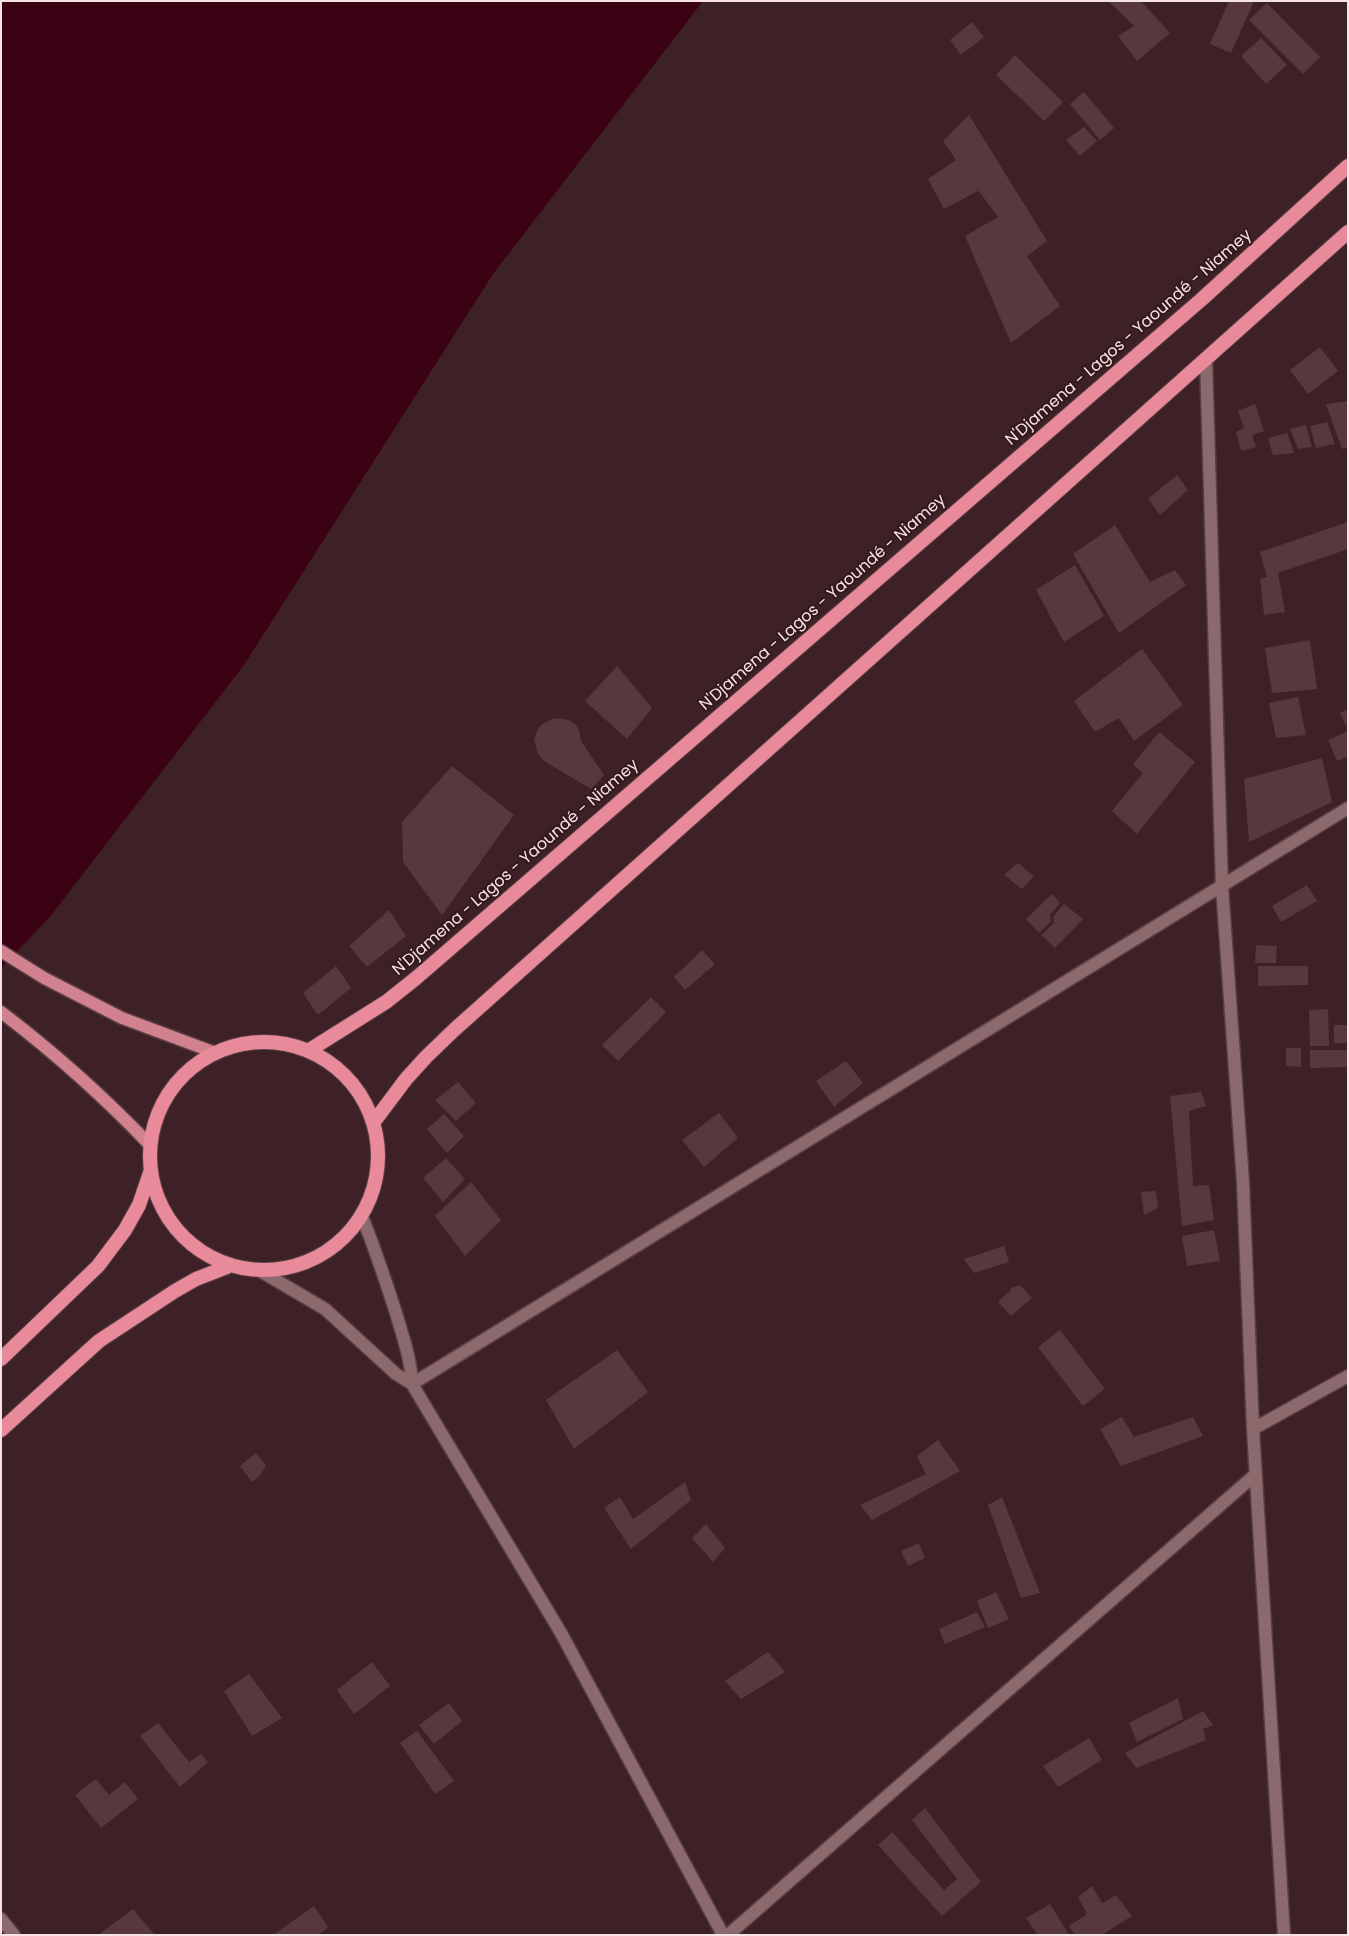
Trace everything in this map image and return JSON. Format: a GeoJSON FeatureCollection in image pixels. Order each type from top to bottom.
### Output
{"type":"FeatureCollection","features":[{"type":"Feature","properties":{"kind":"highway","name":"N'Djamena - Lagos - Yaoundé - Niamey"},"geometry":{"type":"LineString","coordinates":[[308,1051],[386,1002],[422,973],[1202,299],[1348,166]]}},
{"type":"Feature","properties":{"kind":"highway"},"geometry":{"type":"LineString","coordinates":[[373,1123],[406,1079],[454,1030],[1348,232]]}},
{"type":"Feature","properties":{"kind":"highway"},"geometry":{"type":"LineString","coordinates":[[1,1430],[99,1341],[196,1279],[226,1267],[240,1266],[262,1272],[309,1260],[330,1248],[348,1232],[361,1214],[372,1192],[377,1169],[378,1146],[373,1123],[363,1099],[349,1079],[330,1063],[308,1051],[285,1044],[262,1042],[238,1045],[216,1053],[196,1065],[178,1081],[165,1100],[155,1122],[150,1145],[151,1169],[156,1192],[162,1206],[179,1232],[197,1248],[226,1267]]}},
{"type":"Feature","properties":{"kind":"highway"},"geometry":{"type":"LineString","coordinates":[[1,1359],[98,1266],[125,1230],[139,1205],[151,1169]]}},
{"type":"Feature","properties":{"kind":"main road"},"geometry":{"type":"LineString","coordinates":[[1,951],[44,978],[122,1018],[216,1053]]}},
{"type":"Feature","properties":{"kind":"main road"},"geometry":{"type":"LineString","coordinates":[[1,1012],[80,1076],[112,1105],[150,1145]]}},
{"type":"Feature","properties":{"kind":"street"},"geometry":{"type":"LineString","coordinates":[[1206,359],[1222,887],[1243,1182],[1253,1428],[1284,1935]]}},
{"type":"Feature","properties":{"kind":"street"},"geometry":{"type":"LineString","coordinates":[[412,1384],[1348,808]]}},
{"type":"Feature","properties":{"kind":"street"},"geometry":{"type":"LineString","coordinates":[[361,1214],[386,1278],[407,1348],[412,1367],[412,1384]]}},
{"type":"Feature","properties":{"kind":"street"},"geometry":{"type":"LineString","coordinates":[[262,1272],[325,1309],[391,1369],[412,1384],[561,1633],[723,1935]]}},
{"type":"Feature","properties":{"kind":"street"},"geometry":{"type":"LineString","coordinates":[[1253,1428],[1348,1376]]}},
{"type":"Feature","properties":{"kind":"street"},"geometry":{"type":"LineString","coordinates":[[728,1935],[1256,1474]]}},
{"type":"Feature","properties":{"kind":"street"},"geometry":{"type":"LineString","coordinates":[[1,1919],[14,1935]]}},
{"type":"Feature","properties":{"kind":"shaded area"},"geometry":{"type":"Polygon","coordinates":[[[1,1],[703,1],[493,274],[244,665],[49,918],[1,968],[1,1]]]}},
{"type":"Feature","properties":{"kind":"building"},"geometry":{"type":"Polygon","coordinates":[[[1108,1],[1141,1],[1170,33],[1137,61],[1118,36],[1134,26],[1108,1]]]}},
{"type":"Feature","properties":{"kind":"building"},"geometry":{"type":"Polygon","coordinates":[[[1229,1],[1254,1],[1231,53],[1210,44],[1229,1]]]}},
{"type":"Feature","properties":{"kind":"building"},"geometry":{"type":"Polygon","coordinates":[[[1267,3],[1320,57],[1303,74],[1249,20],[1267,3]]]}},
{"type":"Feature","properties":{"kind":"building"},"geometry":{"type":"Polygon","coordinates":[[[972,22],[984,37],[961,55],[950,40],[972,22]]]}},
{"type":"Feature","properties":{"kind":"building"},"geometry":{"type":"Polygon","coordinates":[[[1261,38],[1287,65],[1266,84],[1241,56],[1261,38]]]}},
{"type":"Feature","properties":{"kind":"building"},"geometry":{"type":"Polygon","coordinates":[[[1015,55],[1063,102],[1044,121],[996,75],[1015,55]]]}},
{"type":"Feature","properties":{"kind":"building"},"geometry":{"type":"Polygon","coordinates":[[[1084,92],[1114,128],[1100,140],[1070,104],[1084,92]]]}},
{"type":"Feature","properties":{"kind":"building"},"geometry":{"type":"Polygon","coordinates":[[[969,115],[1047,241],[1027,256],[1060,306],[1011,343],[965,236],[998,217],[973,183],[978,191],[944,209],[928,179],[956,160],[943,141],[969,115]]]}},
{"type":"Feature","properties":{"kind":"building"},"geometry":{"type":"Polygon","coordinates":[[[1084,127],[1097,141],[1080,156],[1066,140],[1084,127]]]}},
{"type":"Feature","properties":{"kind":"building"},"geometry":{"type":"Polygon","coordinates":[[[1320,347],[1338,371],[1308,394],[1290,370],[1320,347]]]}},
{"type":"Feature","properties":{"kind":"building"},"geometry":{"type":"Polygon","coordinates":[[[1348,401],[1348,447],[1342,449],[1326,404],[1348,401]]]}},
{"type":"Feature","properties":{"kind":"building"},"geometry":{"type":"Polygon","coordinates":[[[1255,404],[1264,431],[1252,435],[1256,447],[1241,451],[1236,432],[1244,428],[1238,411],[1255,404]]]}},
{"type":"Feature","properties":{"kind":"building"},"geometry":{"type":"Polygon","coordinates":[[[1327,422],[1335,444],[1316,448],[1310,426],[1327,422]]]}},
{"type":"Feature","properties":{"kind":"building"},"geometry":{"type":"Polygon","coordinates":[[[1306,425],[1312,447],[1298,449],[1290,429],[1306,425]]]}},
{"type":"Feature","properties":{"kind":"building"},"geometry":{"type":"Polygon","coordinates":[[[1287,433],[1294,453],[1273,455],[1268,438],[1287,433]]]}},
{"type":"Feature","properties":{"kind":"building"},"geometry":{"type":"Polygon","coordinates":[[[1177,475],[1188,490],[1160,515],[1148,499],[1177,475]]]}},
{"type":"Feature","properties":{"kind":"building"},"geometry":{"type":"Polygon","coordinates":[[[1348,522],[1348,549],[1278,573],[1285,612],[1264,615],[1260,579],[1267,577],[1260,552],[1348,522]]]}},
{"type":"Feature","properties":{"kind":"building"},"geometry":{"type":"Polygon","coordinates":[[[1115,525],[1150,582],[1175,570],[1186,585],[1119,633],[1073,554],[1115,525]]]}},
{"type":"Feature","properties":{"kind":"building"},"geometry":{"type":"Polygon","coordinates":[[[1075,565],[1104,616],[1064,642],[1036,590],[1075,565]]]}},
{"type":"Feature","properties":{"kind":"building"},"geometry":{"type":"Polygon","coordinates":[[[1310,640],[1317,689],[1272,693],[1265,648],[1310,640]]]}},
{"type":"Feature","properties":{"kind":"building"},"geometry":{"type":"Polygon","coordinates":[[[1142,649],[1183,705],[1134,741],[1119,718],[1095,732],[1074,701],[1142,649]]]}},
{"type":"Feature","properties":{"kind":"building"},"geometry":{"type":"Polygon","coordinates":[[[617,666],[652,708],[627,739],[585,701],[617,666]]]}},
{"type":"Feature","properties":{"kind":"building"},"geometry":{"type":"Polygon","coordinates":[[[1298,697],[1306,735],[1276,738],[1269,703],[1298,697]]]}},
{"type":"Feature","properties":{"kind":"building"},"geometry":{"type":"Polygon","coordinates":[[[1348,709],[1348,729],[1340,713],[1348,709]]]}},
{"type":"Feature","properties":{"kind":"building"},"geometry":{"type":"Polygon","coordinates":[[[554,718],[569,720],[575,724],[579,730],[581,741],[604,775],[591,789],[544,761],[538,754],[534,739],[537,731],[541,725],[554,718]]]}},
{"type":"Feature","properties":{"kind":"building"},"geometry":{"type":"Polygon","coordinates":[[[1348,731],[1348,757],[1337,761],[1328,740],[1348,731]]]}},
{"type":"Feature","properties":{"kind":"building"},"geometry":{"type":"Polygon","coordinates":[[[1159,732],[1195,762],[1137,834],[1112,811],[1143,773],[1133,764],[1159,732]]]}},
{"type":"Feature","properties":{"kind":"building"},"geometry":{"type":"Polygon","coordinates":[[[1322,758],[1332,802],[1249,842],[1244,779],[1322,758]]]}},
{"type":"Feature","properties":{"kind":"building"},"geometry":{"type":"Polygon","coordinates":[[[452,766],[514,815],[442,915],[403,862],[402,822],[452,766]]]}},
{"type":"Feature","properties":{"kind":"building"},"geometry":{"type":"Polygon","coordinates":[[[1018,863],[1034,876],[1022,889],[1004,875],[1018,863]]]}},
{"type":"Feature","properties":{"kind":"building"},"geometry":{"type":"Polygon","coordinates":[[[1307,885],[1317,901],[1281,922],[1272,906],[1307,885]]]}},
{"type":"Feature","properties":{"kind":"building"},"geometry":{"type":"Polygon","coordinates":[[[1052,894],[1060,903],[1050,915],[1051,921],[1039,933],[1026,919],[1052,894]]]}},
{"type":"Feature","properties":{"kind":"building"},"geometry":{"type":"Polygon","coordinates":[[[1064,904],[1083,919],[1055,948],[1041,935],[1054,923],[1053,917],[1064,904]]]}},
{"type":"Feature","properties":{"kind":"building"},"geometry":{"type":"Polygon","coordinates":[[[389,910],[406,936],[367,967],[349,946],[389,910]]]}},
{"type":"Feature","properties":{"kind":"building"},"geometry":{"type":"Polygon","coordinates":[[[1256,945],[1277,946],[1276,963],[1255,963],[1256,945]]]}},
{"type":"Feature","properties":{"kind":"building"},"geometry":{"type":"Polygon","coordinates":[[[702,950],[715,964],[685,990],[674,977],[702,950]]]}},
{"type":"Feature","properties":{"kind":"building"},"geometry":{"type":"Polygon","coordinates":[[[336,966],[351,988],[318,1015],[303,993],[336,966]]]}},
{"type":"Feature","properties":{"kind":"building"},"geometry":{"type":"Polygon","coordinates":[[[1258,966],[1308,966],[1308,985],[1258,986],[1258,966]]]}},
{"type":"Feature","properties":{"kind":"building"},"geometry":{"type":"Polygon","coordinates":[[[651,997],[666,1012],[618,1061],[602,1045],[651,997]]]}},
{"type":"Feature","properties":{"kind":"building"},"geometry":{"type":"Polygon","coordinates":[[[1328,1009],[1329,1046],[1310,1046],[1309,1010],[1328,1009]]]}},
{"type":"Feature","properties":{"kind":"building"},"geometry":{"type":"Polygon","coordinates":[[[1334,1025],[1348,1025],[1348,1043],[1334,1043],[1334,1025]]]}},
{"type":"Feature","properties":{"kind":"building"},"geometry":{"type":"Polygon","coordinates":[[[1286,1048],[1301,1048],[1301,1067],[1286,1066],[1286,1048]]]}},
{"type":"Feature","properties":{"kind":"building"},"geometry":{"type":"Polygon","coordinates":[[[1310,1050],[1348,1050],[1348,1067],[1310,1068],[1310,1050]]]}},
{"type":"Feature","properties":{"kind":"building"},"geometry":{"type":"Polygon","coordinates":[[[846,1061],[863,1083],[834,1107],[816,1081],[846,1061]]]}},
{"type":"Feature","properties":{"kind":"building"},"geometry":{"type":"Polygon","coordinates":[[[458,1082],[476,1103],[456,1121],[435,1100],[458,1082]]]}},
{"type":"Feature","properties":{"kind":"building"},"geometry":{"type":"Polygon","coordinates":[[[1201,1092],[1206,1106],[1189,1111],[1193,1186],[1209,1185],[1214,1220],[1182,1226],[1170,1096],[1201,1092]]]}},
{"type":"Feature","properties":{"kind":"building"},"geometry":{"type":"Polygon","coordinates":[[[719,1113],[738,1138],[704,1167],[682,1140],[719,1113]]]}},
{"type":"Feature","properties":{"kind":"building"},"geometry":{"type":"Polygon","coordinates":[[[444,1114],[464,1136],[447,1153],[427,1129],[444,1114]]]}},
{"type":"Feature","properties":{"kind":"building"},"geometry":{"type":"Polygon","coordinates":[[[446,1158],[465,1179],[443,1202],[423,1178],[446,1158]]]}},
{"type":"Feature","properties":{"kind":"building"},"geometry":{"type":"Polygon","coordinates":[[[471,1182],[501,1220],[465,1256],[435,1216],[471,1182]]]}},
{"type":"Feature","properties":{"kind":"building"},"geometry":{"type":"Polygon","coordinates":[[[1156,1191],[1158,1208],[1144,1215],[1141,1192],[1156,1191]]]}},
{"type":"Feature","properties":{"kind":"building"},"geometry":{"type":"Polygon","coordinates":[[[1214,1230],[1220,1261],[1187,1266],[1182,1236],[1214,1230]]]}},
{"type":"Feature","properties":{"kind":"building"},"geometry":{"type":"Polygon","coordinates":[[[1004,1246],[1009,1262],[974,1273],[964,1259],[1004,1246]]]}},
{"type":"Feature","properties":{"kind":"building"},"geometry":{"type":"Polygon","coordinates":[[[1020,1285],[1032,1298],[1011,1316],[998,1302],[1011,1288],[1020,1285]]]}},
{"type":"Feature","properties":{"kind":"building"},"geometry":{"type":"Polygon","coordinates":[[[1060,1330],[1105,1389],[1083,1406],[1038,1347],[1060,1330]]]}},
{"type":"Feature","properties":{"kind":"building"},"geometry":{"type":"Polygon","coordinates":[[[617,1350],[648,1392],[574,1449],[546,1400],[617,1350]]]}},
{"type":"Feature","properties":{"kind":"building"},"geometry":{"type":"Polygon","coordinates":[[[1122,1417],[1134,1437],[1193,1417],[1203,1436],[1121,1466],[1100,1429],[1122,1417]]]}},
{"type":"Feature","properties":{"kind":"building"},"geometry":{"type":"Polygon","coordinates":[[[938,1440],[960,1471],[872,1520],[860,1505],[926,1474],[917,1456],[938,1440]]]}},
{"type":"Feature","properties":{"kind":"building"},"geometry":{"type":"Polygon","coordinates":[[[256,1453],[266,1465],[260,1476],[252,1482],[240,1466],[256,1453]]]}},
{"type":"Feature","properties":{"kind":"building"},"geometry":{"type":"Polygon","coordinates":[[[685,1482],[691,1500],[631,1549],[604,1508],[620,1497],[633,1519],[685,1482]]]}},
{"type":"Feature","properties":{"kind":"building"},"geometry":{"type":"Polygon","coordinates":[[[1002,1497],[1040,1593],[1021,1598],[988,1505],[1002,1497]]]}},
{"type":"Feature","properties":{"kind":"building"},"geometry":{"type":"Polygon","coordinates":[[[706,1524],[725,1548],[713,1562],[692,1538],[706,1524]]]}},
{"type":"Feature","properties":{"kind":"building"},"geometry":{"type":"Polygon","coordinates":[[[919,1543],[925,1558],[908,1566],[901,1551],[919,1543]]]}},
{"type":"Feature","properties":{"kind":"building"},"geometry":{"type":"Polygon","coordinates":[[[996,1592],[1009,1619],[988,1628],[977,1601],[996,1592]]]}},
{"type":"Feature","properties":{"kind":"building"},"geometry":{"type":"Polygon","coordinates":[[[977,1612],[985,1627],[945,1644],[939,1629],[977,1612]]]}},
{"type":"Feature","properties":{"kind":"building"},"geometry":{"type":"Polygon","coordinates":[[[768,1652],[785,1672],[741,1699],[725,1681],[768,1652]]]}},
{"type":"Feature","properties":{"kind":"building"},"geometry":{"type":"Polygon","coordinates":[[[372,1662],[390,1686],[354,1714],[337,1690],[372,1662]]]}},
{"type":"Feature","properties":{"kind":"building"},"geometry":{"type":"Polygon","coordinates":[[[249,1674],[282,1718],[252,1736],[224,1691],[249,1674]]]}},
{"type":"Feature","properties":{"kind":"building"},"geometry":{"type":"Polygon","coordinates":[[[1178,1698],[1183,1719],[1137,1742],[1129,1723],[1178,1698]]]}},
{"type":"Feature","properties":{"kind":"building"},"geometry":{"type":"Polygon","coordinates":[[[449,1703],[462,1721],[434,1744],[419,1725],[449,1703]]]}},
{"type":"Feature","properties":{"kind":"building"},"geometry":{"type":"Polygon","coordinates":[[[1203,1711],[1213,1725],[1203,1729],[1206,1740],[1136,1768],[1125,1753],[1203,1711]]]}},
{"type":"Feature","properties":{"kind":"building"},"geometry":{"type":"Polygon","coordinates":[[[158,1723],[189,1762],[201,1754],[208,1762],[180,1787],[140,1736],[158,1723]]]}},
{"type":"Feature","properties":{"kind":"building"},"geometry":{"type":"Polygon","coordinates":[[[417,1731],[454,1781],[435,1794],[400,1743],[417,1731]]]}},
{"type":"Feature","properties":{"kind":"building"},"geometry":{"type":"Polygon","coordinates":[[[1089,1738],[1102,1760],[1058,1787],[1043,1766],[1089,1738]]]}},
{"type":"Feature","properties":{"kind":"building"},"geometry":{"type":"Polygon","coordinates":[[[96,1779],[109,1795],[125,1782],[138,1799],[101,1828],[75,1795],[96,1779]]]}},
{"type":"Feature","properties":{"kind":"building"},"geometry":{"type":"Polygon","coordinates":[[[925,1808],[981,1882],[942,1916],[878,1845],[892,1832],[944,1890],[957,1879],[912,1820],[925,1808]]]}},
{"type":"Feature","properties":{"kind":"building"},"geometry":{"type":"Polygon","coordinates":[[[1092,1886],[1102,1903],[1116,1895],[1132,1916],[1102,1935],[1075,1935],[1069,1926],[1087,1914],[1078,1897],[1092,1886]]]}},
{"type":"Feature","properties":{"kind":"building"},"geometry":{"type":"Polygon","coordinates":[[[1050,1904],[1069,1935],[1038,1935],[1026,1918],[1050,1904]]]}},
{"type":"Feature","properties":{"kind":"building"},"geometry":{"type":"Polygon","coordinates":[[[314,1906],[328,1927],[318,1935],[273,1935],[314,1906]]]}},
{"type":"Feature","properties":{"kind":"building"},"geometry":{"type":"Polygon","coordinates":[[[133,1909],[155,1935],[98,1935],[133,1909]]]}}]}
